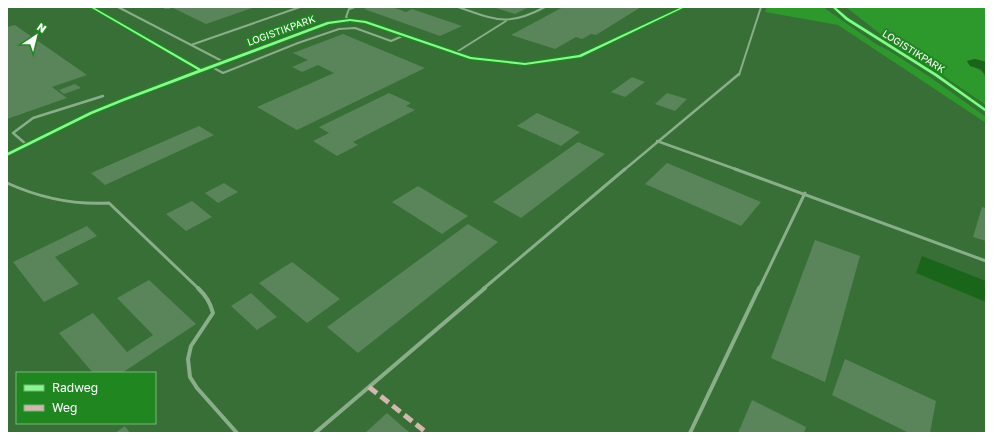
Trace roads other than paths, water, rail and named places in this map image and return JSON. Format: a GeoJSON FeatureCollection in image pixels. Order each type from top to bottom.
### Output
{"type":"FeatureCollection","features":[{"type":"Feature","properties":{"kind":"street","name":"LOGISTIKPARK"},"geometry":{"type":"LineString","coordinates":[[7,155],[98,110],[222,61],[319,26],[350,20],[375,24],[471,58],[525,64],[580,56],[684,7]]}},
{"type":"Feature","properties":{"kind":"street","name":"LOGISTIKPARK"},"geometry":{"type":"LineString","coordinates":[[833,7],[853,23],[936,75],[986,111]]}},
{"type":"Feature","properties":{"kind":"lane"},"geometry":{"type":"LineString","coordinates":[[118,7],[222,61]]}},
{"type":"Feature","properties":{"kind":"lane"},"geometry":{"type":"LineString","coordinates":[[191,45],[300,7]]}},
{"type":"Feature","properties":{"kind":"lane"},"geometry":{"type":"LineString","coordinates":[[350,20],[346,17],[347,13],[349,9],[354,7]]}},
{"type":"Feature","properties":{"kind":"lane"},"geometry":{"type":"LineString","coordinates":[[458,7],[495,19],[507,20],[526,17],[545,7]]}},
{"type":"Feature","properties":{"kind":"lane"},"geometry":{"type":"LineString","coordinates":[[315,433],[657,141],[739,75],[761,7]]}},
{"type":"Feature","properties":{"kind":"lane"},"geometry":{"type":"LineString","coordinates":[[455,53],[507,20]]}},
{"type":"Feature","properties":{"kind":"lane"},"geometry":{"type":"LineString","coordinates":[[210,66],[223,73],[318,35],[348,27],[355,28],[391,41],[405,35]]}},
{"type":"Feature","properties":{"kind":"lane"},"geometry":{"type":"LineString","coordinates":[[27,145],[13,133],[33,118],[103,96]]}},
{"type":"Feature","properties":{"kind":"lane"},"geometry":{"type":"LineString","coordinates":[[657,141],[805,193],[986,261]]}},
{"type":"Feature","properties":{"kind":"lane"},"geometry":{"type":"LineString","coordinates":[[7,183],[18,189],[49,198],[78,203],[109,203],[205,295],[211,305],[213,313],[191,346],[188,359],[190,377],[197,388],[237,433]]}},
{"type":"Feature","properties":{"kind":"lane"},"geometry":{"type":"LineString","coordinates":[[690,433],[805,193]]}}]}
